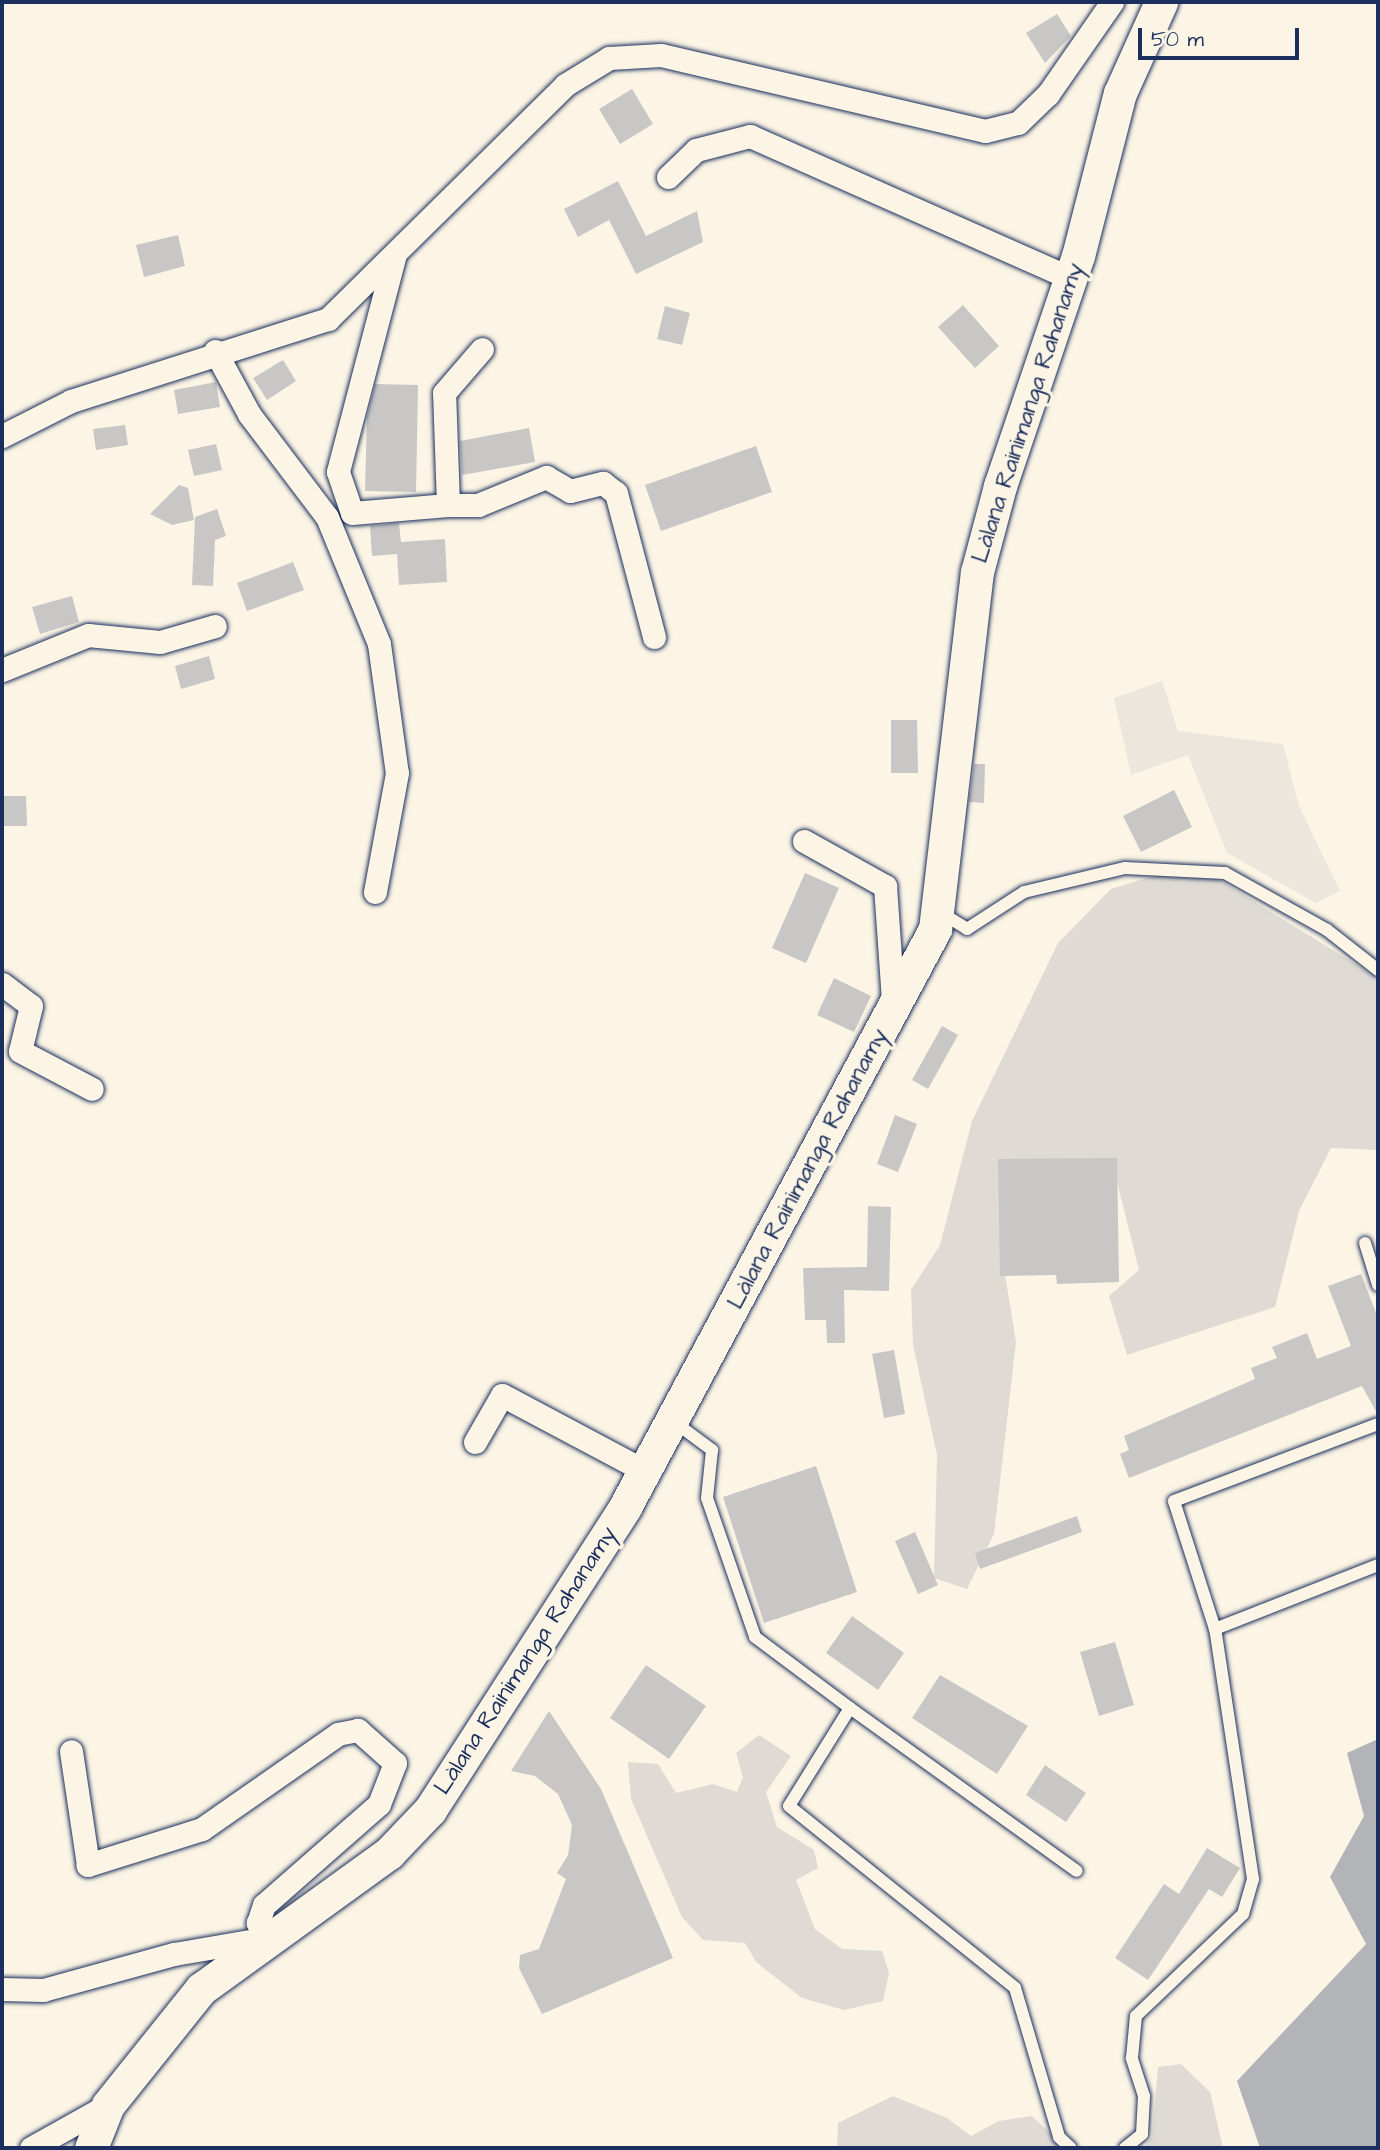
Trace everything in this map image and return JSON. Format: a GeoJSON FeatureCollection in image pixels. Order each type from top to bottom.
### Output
{"type":"FeatureCollection","features":[{"type":"Feature","properties":{"kind":"main road","name":"Làlana Rainimanga Rahanamy"},"geometry":{"type":"LineString","coordinates":[[90,2148],[108,2105],[201,1989],[389,1853],[430,1810],[645,1471],[850,1094],[940,912],[977,572],[1070,278],[1120,93],[1161,2]]}},
{"type":"Feature","properties":{"kind":"street"},"geometry":{"type":"LineString","coordinates":[[2,436],[71,401],[215,351],[328,318],[565,85],[609,58],[661,55],[985,131],[1018,123],[1048,94],[1112,2]]}},
{"type":"Feature","properties":{"kind":"street"},"geometry":{"type":"LineString","coordinates":[[668,177],[696,150],[750,136],[1070,278]]}},
{"type":"Feature","properties":{"kind":"street"},"geometry":{"type":"LineString","coordinates":[[395,254],[338,472],[352,513],[478,505],[546,477],[570,491],[603,483],[616,493],[654,637]]}},
{"type":"Feature","properties":{"kind":"street"},"geometry":{"type":"LineString","coordinates":[[448,505],[444,393],[482,349]]}},
{"type":"Feature","properties":{"kind":"street"},"geometry":{"type":"LineString","coordinates":[[215,351],[249,414],[327,517],[379,644],[397,773],[375,892]]}},
{"type":"Feature","properties":{"kind":"street"},"geometry":{"type":"LineString","coordinates":[[2,670],[88,635],[160,642],[215,626]]}},
{"type":"Feature","properties":{"kind":"street"},"geometry":{"type":"LineString","coordinates":[[804,841],[885,886],[897,990],[850,1094]]}},
{"type":"Feature","properties":{"kind":"street"},"geometry":{"type":"LineString","coordinates":[[2,984],[31,1006],[20,1051],[92,1089]]}},
{"type":"Feature","properties":{"kind":"street"},"geometry":{"type":"LineString","coordinates":[[475,1442],[502,1395],[645,1471]]}},
{"type":"Feature","properties":{"kind":"street"},"geometry":{"type":"LineString","coordinates":[[71,1751],[89,1866],[202,1829],[338,1734],[358,1730],[395,1763],[379,1804],[264,1905],[258,1923],[273,1937]]}},
{"type":"Feature","properties":{"kind":"street"},"geometry":{"type":"LineString","coordinates":[[2,1989],[43,1990],[174,1954],[273,1937]]}},
{"type":"Feature","properties":{"kind":"street"},"geometry":{"type":"LineString","coordinates":[[31,2148],[108,2105]]}},
{"type":"Feature","properties":{"kind":"lane"},"geometry":{"type":"LineString","coordinates":[[940,912],[968,929],[1024,892],[1125,868],[1224,873],[1327,930],[1378,970]]}},
{"type":"Feature","properties":{"kind":"lane"},"geometry":{"type":"LineString","coordinates":[[1365,1243],[1378,1285]]}},
{"type":"Feature","properties":{"kind":"lane"},"geometry":{"type":"LineString","coordinates":[[673,1421],[712,1450],[707,1498],[755,1637],[1077,1871]]}},
{"type":"Feature","properties":{"kind":"lane"},"geometry":{"type":"LineString","coordinates":[[1125,2148],[1142,2134],[1144,2096],[1132,2058],[1136,2016],[1243,1914],[1252,1878],[1215,1629],[1174,1501],[1378,1424]]}},
{"type":"Feature","properties":{"kind":"lane"},"geometry":{"type":"LineString","coordinates":[[1215,1629],[1378,1565]]}},
{"type":"Feature","properties":{"kind":"lane"},"geometry":{"type":"LineString","coordinates":[[850,1708],[789,1805],[1015,1988],[1059,2137],[1071,2148]]}},
{"type":"Feature","properties":{"kind":"shaded area"},"geometry":{"type":"Polygon","coordinates":[[[1162,681],[1178,731],[1283,744],[1299,806],[1340,891],[1316,903],[1227,853],[1188,755],[1131,775],[1114,698],[1162,681]]]}},
{"type":"Feature","properties":{"kind":"shaded area"},"geometry":{"type":"Polygon","coordinates":[[[1177,869],[1213,876],[1378,978],[1378,1150],[1331,1148],[1299,1211],[1275,1307],[1127,1355],[1109,1296],[1139,1270],[1117,1182],[1002,1256],[1016,1342],[994,1534],[967,1589],[934,1578],[937,1455],[913,1345],[911,1290],[940,1245],[972,1121],[1058,943],[1111,889],[1177,869]]]}},
{"type":"Feature","properties":{"kind":"shaded area"},"geometry":{"type":"Polygon","coordinates":[[[759,1735],[791,1756],[766,1792],[777,1827],[814,1850],[818,1868],[796,1880],[815,1929],[842,1949],[882,1951],[889,1973],[883,2001],[844,2010],[802,1998],[756,1962],[745,1943],[703,1940],[682,1917],[631,1799],[628,1762],[658,1764],[676,1793],[713,1784],[737,1792],[743,1777],[736,1753],[759,1735]]]}},
{"type":"Feature","properties":{"kind":"shaded area"},"geometry":{"type":"Polygon","coordinates":[[[1378,1739],[1378,2148],[1260,2148],[1237,2081],[1366,1944],[1330,1877],[1364,1816],[1347,1753],[1378,1739]]]}},
{"type":"Feature","properties":{"kind":"shaded area"},"geometry":{"type":"Polygon","coordinates":[[[1181,2064],[1210,2092],[1223,2148],[1144,2148],[1152,2137],[1158,2067],[1181,2064]]]}},
{"type":"Feature","properties":{"kind":"shaded area"},"geometry":{"type":"Polygon","coordinates":[[[893,2096],[947,2118],[971,2136],[999,2121],[1032,2116],[1066,2148],[837,2148],[838,2123],[893,2096]]]}},
{"type":"Feature","properties":{"kind":"building"},"geometry":{"type":"Polygon","coordinates":[[[1057,14],[1071,36],[1045,63],[1026,33],[1057,14]]]}},
{"type":"Feature","properties":{"kind":"building"},"geometry":{"type":"Polygon","coordinates":[[[632,89],[653,124],[620,144],[599,109],[632,89]]]}},
{"type":"Feature","properties":{"kind":"building"},"geometry":{"type":"Polygon","coordinates":[[[618,181],[646,236],[697,211],[703,242],[636,274],[609,220],[578,237],[564,209],[618,181]]]}},
{"type":"Feature","properties":{"kind":"building"},"geometry":{"type":"Polygon","coordinates":[[[178,235],[185,266],[144,277],[136,245],[178,235]]]}},
{"type":"Feature","properties":{"kind":"building"},"geometry":{"type":"Polygon","coordinates":[[[963,305],[999,346],[975,368],[938,327],[963,305]]]}},
{"type":"Feature","properties":{"kind":"building"},"geometry":{"type":"Polygon","coordinates":[[[665,306],[690,313],[682,345],[657,339],[665,306]]]}},
{"type":"Feature","properties":{"kind":"building"},"geometry":{"type":"Polygon","coordinates":[[[283,360],[296,381],[267,400],[253,378],[283,360]]]}},
{"type":"Feature","properties":{"kind":"building"},"geometry":{"type":"Polygon","coordinates":[[[216,382],[220,407],[178,414],[174,390],[216,382]]]}},
{"type":"Feature","properties":{"kind":"building"},"geometry":{"type":"Polygon","coordinates":[[[375,384],[418,385],[416,492],[365,491],[367,417],[375,384]]]}},
{"type":"Feature","properties":{"kind":"building"},"geometry":{"type":"Polygon","coordinates":[[[125,425],[128,445],[96,450],[93,429],[125,425]]]}},
{"type":"Feature","properties":{"kind":"building"},"geometry":{"type":"Polygon","coordinates":[[[529,428],[535,462],[462,475],[460,441],[529,428]]]}},
{"type":"Feature","properties":{"kind":"building"},"geometry":{"type":"Polygon","coordinates":[[[216,444],[222,470],[194,476],[188,450],[216,444]]]}},
{"type":"Feature","properties":{"kind":"building"},"geometry":{"type":"Polygon","coordinates":[[[756,446],[772,492],[661,531],[645,485],[756,446]]]}},
{"type":"Feature","properties":{"kind":"building"},"geometry":{"type":"Polygon","coordinates":[[[179,485],[188,488],[194,520],[172,525],[150,514],[179,485]]]}},
{"type":"Feature","properties":{"kind":"building"},"geometry":{"type":"Polygon","coordinates":[[[217,509],[226,536],[215,540],[213,586],[192,585],[195,517],[217,509]]]}},
{"type":"Feature","properties":{"kind":"building"},"geometry":{"type":"Polygon","coordinates":[[[399,523],[401,542],[445,539],[447,582],[399,585],[397,554],[372,556],[370,526],[399,523]]]}},
{"type":"Feature","properties":{"kind":"building"},"geometry":{"type":"Polygon","coordinates":[[[293,562],[304,590],[247,611],[237,583],[293,562]]]}},
{"type":"Feature","properties":{"kind":"building"},"geometry":{"type":"Polygon","coordinates":[[[72,596],[79,622],[40,634],[32,607],[72,596]]]}},
{"type":"Feature","properties":{"kind":"building"},"geometry":{"type":"Polygon","coordinates":[[[209,656],[215,679],[181,689],[175,666],[209,656]]]}},
{"type":"Feature","properties":{"kind":"building"},"geometry":{"type":"Polygon","coordinates":[[[891,720],[917,720],[918,773],[891,773],[891,720]]]}},
{"type":"Feature","properties":{"kind":"building"},"geometry":{"type":"Polygon","coordinates":[[[974,764],[985,764],[984,803],[969,802],[974,764]]]}},
{"type":"Feature","properties":{"kind":"building"},"geometry":{"type":"Polygon","coordinates":[[[1174,790],[1192,827],[1141,852],[1123,816],[1174,790]]]}},
{"type":"Feature","properties":{"kind":"building"},"geometry":{"type":"Polygon","coordinates":[[[2,796],[26,796],[27,826],[2,826],[2,796]]]}},
{"type":"Feature","properties":{"kind":"building"},"geometry":{"type":"Polygon","coordinates":[[[805,873],[839,888],[806,963],[772,948],[805,873]]]}},
{"type":"Feature","properties":{"kind":"building"},"geometry":{"type":"Polygon","coordinates":[[[834,978],[871,996],[854,1032],[817,1015],[834,978]]]}},
{"type":"Feature","properties":{"kind":"building"},"geometry":{"type":"Polygon","coordinates":[[[942,1026],[958,1035],[928,1089],[912,1080],[942,1026]]]}},
{"type":"Feature","properties":{"kind":"building"},"geometry":{"type":"Polygon","coordinates":[[[895,1115],[917,1124],[898,1172],[877,1164],[895,1115]]]}},
{"type":"Feature","properties":{"kind":"building"},"geometry":{"type":"Polygon","coordinates":[[[1117,1158],[1119,1282],[1057,1284],[1056,1275],[1000,1276],[998,1159],[1117,1158]]]}},
{"type":"Feature","properties":{"kind":"building"},"geometry":{"type":"Polygon","coordinates":[[[868,1206],[891,1207],[889,1291],[844,1290],[845,1343],[827,1343],[826,1320],[805,1320],[803,1268],[867,1267],[868,1206]]]}},
{"type":"Feature","properties":{"kind":"building"},"geometry":{"type":"Polygon","coordinates":[[[1361,1274],[1378,1318],[1378,1415],[1362,1386],[1129,1478],[1120,1454],[1129,1450],[1124,1436],[1255,1379],[1251,1368],[1277,1358],[1272,1347],[1307,1333],[1317,1359],[1351,1346],[1328,1286],[1361,1274]]]}},
{"type":"Feature","properties":{"kind":"building"},"geometry":{"type":"Polygon","coordinates":[[[894,1350],[905,1414],[884,1418],[872,1354],[894,1350]]]}},
{"type":"Feature","properties":{"kind":"building"},"geometry":{"type":"Polygon","coordinates":[[[816,1466],[857,1592],[764,1623],[723,1497],[816,1466]]]}},
{"type":"Feature","properties":{"kind":"building"},"geometry":{"type":"Polygon","coordinates":[[[1077,1516],[1082,1532],[980,1569],[975,1553],[1077,1516]]]}},
{"type":"Feature","properties":{"kind":"building"},"geometry":{"type":"Polygon","coordinates":[[[915,1532],[938,1585],[918,1594],[895,1541],[915,1532]]]}},
{"type":"Feature","properties":{"kind":"building"},"geometry":{"type":"Polygon","coordinates":[[[852,1616],[904,1653],[878,1690],[826,1653],[852,1616]]]}},
{"type":"Feature","properties":{"kind":"building"},"geometry":{"type":"Polygon","coordinates":[[[1115,1642],[1134,1705],[1099,1716],[1080,1652],[1115,1642]]]}},
{"type":"Feature","properties":{"kind":"building"},"geometry":{"type":"Polygon","coordinates":[[[646,1665],[706,1706],[669,1759],[610,1718],[646,1665]]]}},
{"type":"Feature","properties":{"kind":"building"},"geometry":{"type":"Polygon","coordinates":[[[940,1675],[1028,1726],[997,1774],[912,1718],[940,1675]]]}},
{"type":"Feature","properties":{"kind":"building"},"geometry":{"type":"Polygon","coordinates":[[[549,1711],[601,1789],[673,1958],[542,2014],[519,1968],[520,1955],[539,1949],[566,1879],[557,1873],[568,1855],[572,1825],[558,1794],[535,1776],[511,1771],[549,1711]]]}},
{"type":"Feature","properties":{"kind":"building"},"geometry":{"type":"Polygon","coordinates":[[[1045,1765],[1086,1793],[1066,1822],[1026,1795],[1045,1765]]]}},
{"type":"Feature","properties":{"kind":"building"},"geometry":{"type":"Polygon","coordinates":[[[1207,1848],[1240,1868],[1222,1897],[1209,1889],[1148,1980],[1115,1958],[1164,1884],[1179,1894],[1207,1848]]]}}]}
